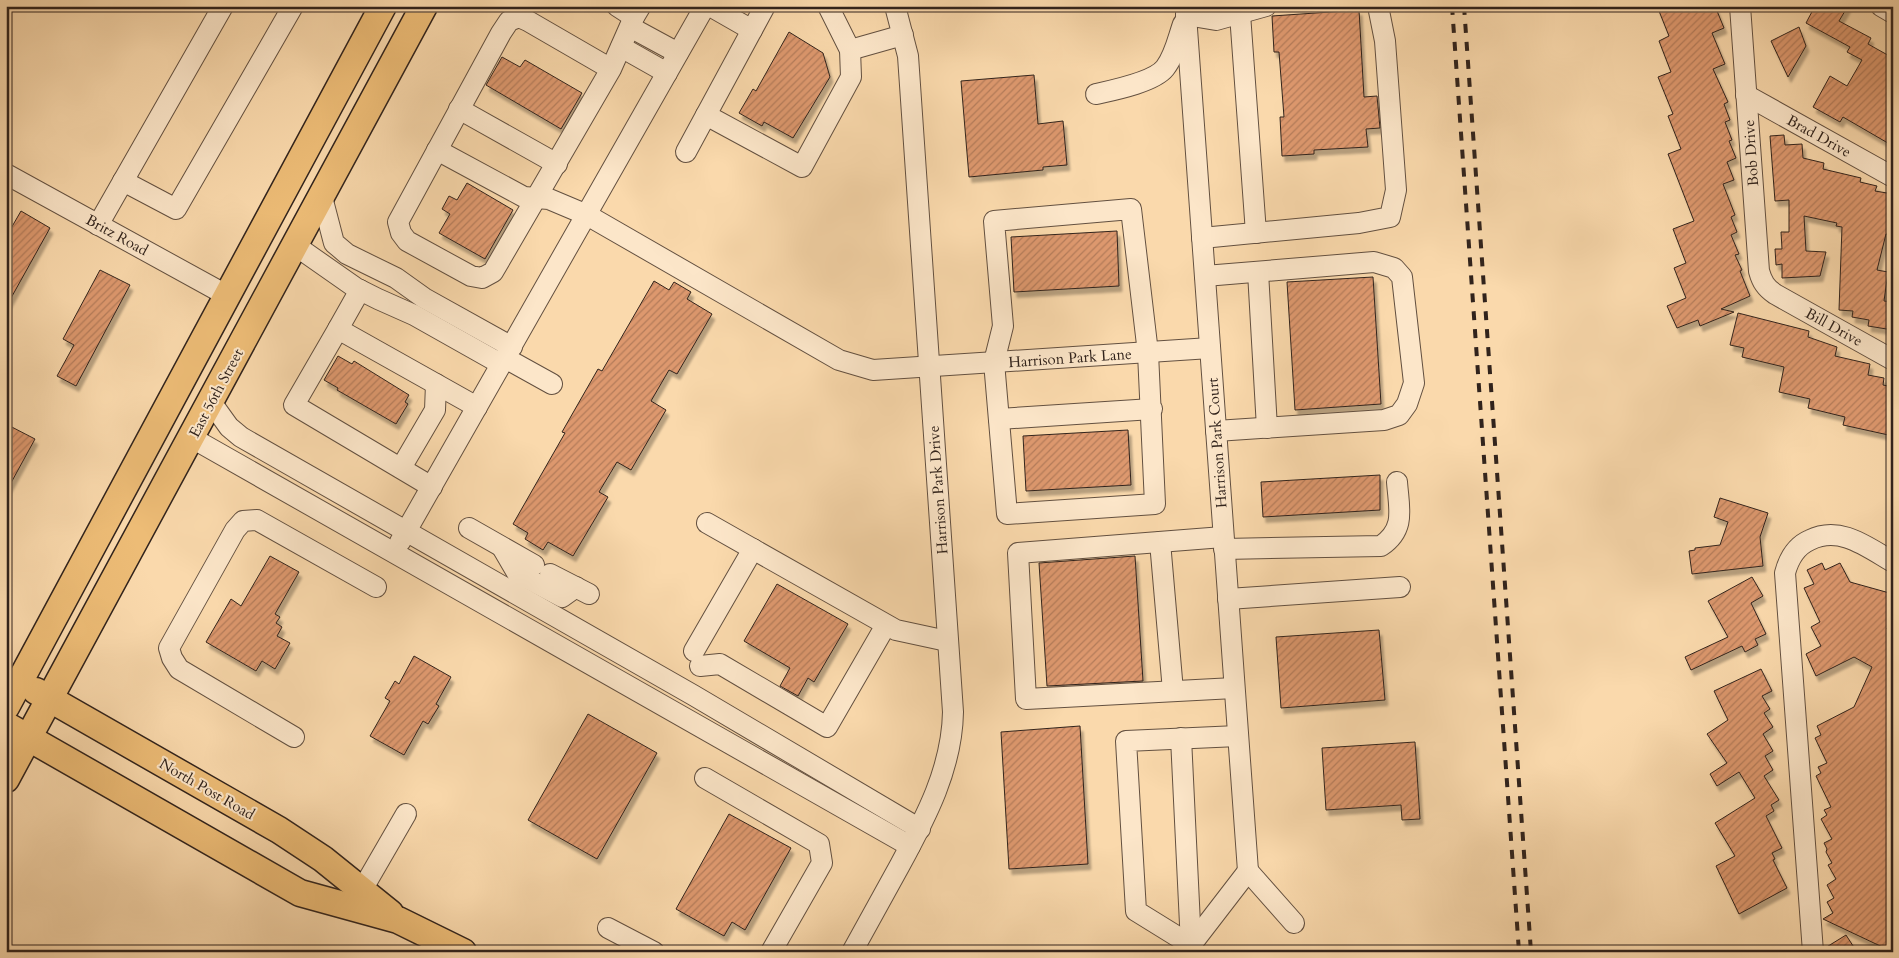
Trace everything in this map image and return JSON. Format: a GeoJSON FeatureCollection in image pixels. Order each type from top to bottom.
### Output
{"type":"FeatureCollection","features":[{"type":"Feature","properties":{"kind":"main road"},"geometry":{"type":"LineString","coordinates":[[6,707],[13,678],[228,296],[383,6]]}},
{"type":"Feature","properties":{"kind":"main road","name":"East 56th Street"},"geometry":{"type":"LineString","coordinates":[[6,779],[296,246],[424,6]]}},
{"type":"Feature","properties":{"kind":"main road"},"geometry":{"type":"LineString","coordinates":[[296,246],[288,234],[288,228],[296,206],[325,151],[334,124],[331,104]]}},
{"type":"Feature","properties":{"kind":"main road"},"geometry":{"type":"LineString","coordinates":[[211,402],[206,388],[210,370],[240,312],[238,303],[228,296]]}},
{"type":"Feature","properties":{"kind":"main road","name":"North Post Road"},"geometry":{"type":"LineString","coordinates":[[13,678],[279,830],[323,859],[398,920]]}},
{"type":"Feature","properties":{"kind":"main road","name":"North Post Road"},"geometry":{"type":"LineString","coordinates":[[6,725],[300,893],[398,920],[463,952]]}},
{"type":"Feature","properties":{"kind":"street"},"geometry":{"type":"LineString","coordinates":[[98,225],[223,6]]}},
{"type":"Feature","properties":{"kind":"street"},"geometry":{"type":"LineString","coordinates":[[123,181],[176,209],[293,6]]}},
{"type":"Feature","properties":{"kind":"street"},"geometry":{"type":"LineString","coordinates":[[617,6],[635,17],[678,53]]}},
{"type":"Feature","properties":{"kind":"street"},"geometry":{"type":"LineString","coordinates":[[394,553],[705,6]]}},
{"type":"Feature","properties":{"kind":"street"},"geometry":{"type":"LineString","coordinates":[[710,6],[752,30]]}},
{"type":"Feature","properties":{"kind":"street"},"geometry":{"type":"LineString","coordinates":[[686,152],[765,6]]}},
{"type":"Feature","properties":{"kind":"street"},"geometry":{"type":"LineString","coordinates":[[706,115],[802,167],[851,77],[850,50],[828,6]]}},
{"type":"Feature","properties":{"kind":"street","name":"Harrison Park Drive"},"geometry":{"type":"LineString","coordinates":[[852,952],[920,829],[942,777],[953,729],[908,56],[895,6]]}},
{"type":"Feature","properties":{"kind":"street"},"geometry":{"type":"LineString","coordinates":[[1096,94],[1142,82],[1164,70],[1172,57],[1186,15],[1216,20],[1266,6]]}},
{"type":"Feature","properties":{"kind":"street"},"geometry":{"type":"LineString","coordinates":[[1202,238],[1359,223],[1390,216],[1396,190],[1385,41],[1378,6]]}},
{"type":"Feature","properties":{"kind":"street","name":"Bob Drive"},"geometry":{"type":"LineString","coordinates":[[1740,6],[1759,271],[1765,286],[1775,294]]}},
{"type":"Feature","properties":{"kind":"street"},"geometry":{"type":"LineString","coordinates":[[1881,6],[1893,13]]}},
{"type":"Feature","properties":{"kind":"street"},"geometry":{"type":"LineString","coordinates":[[1240,14],[1256,233]]}},
{"type":"Feature","properties":{"kind":"street","name":"Harrison Park Court"},"geometry":{"type":"LineString","coordinates":[[1186,15],[1248,871]]}},
{"type":"Feature","properties":{"kind":"street"},"geometry":{"type":"LineString","coordinates":[[611,69],[519,17],[509,21],[501,32],[398,222],[401,233],[407,240],[471,276],[482,278],[493,272],[611,69],[635,17]]}},
{"type":"Feature","properties":{"kind":"street"},"geometry":{"type":"LineString","coordinates":[[850,50],[903,35]]}},
{"type":"Feature","properties":{"kind":"street"},"geometry":{"type":"LineString","coordinates":[[621,47],[667,73]]}},
{"type":"Feature","properties":{"kind":"street","name":"Brad Drive"},"geometry":{"type":"LineString","coordinates":[[1746,94],[1893,177]]}},
{"type":"Feature","properties":{"kind":"street"},"geometry":{"type":"LineString","coordinates":[[459,109],[557,164]]}},
{"type":"Feature","properties":{"kind":"street","name":"Harrison Park Lane"},"geometry":{"type":"LineString","coordinates":[[437,150],[524,197],[549,199],[586,215],[839,360],[873,370],[1210,348]]}},
{"type":"Feature","properties":{"kind":"street","name":"Britz Road"},"geometry":{"type":"LineString","coordinates":[[6,174],[228,296]]}},
{"type":"Feature","properties":{"kind":"street"},"geometry":{"type":"LineString","coordinates":[[322,197],[334,243],[347,254],[396,278],[506,356],[552,384]]}},
{"type":"Feature","properties":{"kind":"street"},"geometry":{"type":"LineString","coordinates":[[1131,209],[1148,353],[1155,504],[1007,514],[994,362],[1003,326],[994,221],[1131,209]]}},
{"type":"Feature","properties":{"kind":"street"},"geometry":{"type":"LineString","coordinates":[[296,246],[360,290],[506,356]]}},
{"type":"Feature","properties":{"kind":"street"},"geometry":{"type":"LineString","coordinates":[[1205,276],[1374,262],[1394,268],[1402,276],[1414,382],[1407,404],[1399,414],[1384,420],[1216,431]]}},
{"type":"Feature","properties":{"kind":"street"},"geometry":{"type":"LineString","coordinates":[[1258,272],[1267,428]]}},
{"type":"Feature","properties":{"kind":"street"},"geometry":{"type":"LineString","coordinates":[[360,290],[294,405],[432,487]]}},
{"type":"Feature","properties":{"kind":"street","name":"Bill Drive"},"geometry":{"type":"LineString","coordinates":[[1775,294],[1893,360]]}},
{"type":"Feature","properties":{"kind":"street"},"geometry":{"type":"LineString","coordinates":[[338,329],[478,406]]}},
{"type":"Feature","properties":{"kind":"street"},"geometry":{"type":"LineString","coordinates":[[401,468],[435,410],[436,384]]}},
{"type":"Feature","properties":{"kind":"street"},"geometry":{"type":"LineString","coordinates":[[211,402],[229,428],[241,437],[806,760],[920,829]]}},
{"type":"Feature","properties":{"kind":"street"},"geometry":{"type":"LineString","coordinates":[[999,419],[1152,409]]}},
{"type":"Feature","properties":{"kind":"street"},"geometry":{"type":"LineString","coordinates":[[192,438],[910,846]]}},
{"type":"Feature","properties":{"kind":"street"},"geometry":{"type":"LineString","coordinates":[[1234,688],[1026,699],[1018,553],[1160,542],[1381,546],[1392,539],[1400,520],[1397,482]]}},
{"type":"Feature","properties":{"kind":"street"},"geometry":{"type":"LineString","coordinates":[[294,737],[179,669],[172,658],[169,648],[235,530],[243,522],[257,520],[376,587]]}},
{"type":"Feature","properties":{"kind":"street"},"geometry":{"type":"LineString","coordinates":[[707,523],[896,630],[947,641]]}},
{"type":"Feature","properties":{"kind":"street"},"geometry":{"type":"LineString","coordinates":[[469,528],[503,549],[582,590],[562,597],[517,573],[503,549]]}},
{"type":"Feature","properties":{"kind":"street"},"geometry":{"type":"LineString","coordinates":[[1813,952],[1785,573],[1789,561],[1803,543],[1819,535],[1826,534],[1846,536],[1893,562]]}},
{"type":"Feature","properties":{"kind":"street"},"geometry":{"type":"LineString","coordinates":[[1160,542],[1173,691]]}},
{"type":"Feature","properties":{"kind":"street"},"geometry":{"type":"LineString","coordinates":[[753,549],[697,658],[720,664],[827,727],[886,625]]}},
{"type":"Feature","properties":{"kind":"street"},"geometry":{"type":"LineString","coordinates":[[1228,599],[1400,587]]}},
{"type":"Feature","properties":{"kind":"street"},"geometry":{"type":"LineString","coordinates":[[1191,945],[1136,911],[1126,741],[1238,736]]}},
{"type":"Feature","properties":{"kind":"street"},"geometry":{"type":"LineString","coordinates":[[1181,738],[1191,945]]}},
{"type":"Feature","properties":{"kind":"street"},"geometry":{"type":"LineString","coordinates":[[705,778],[819,844],[822,864],[772,952]]}},
{"type":"Feature","properties":{"kind":"street"},"geometry":{"type":"LineString","coordinates":[[362,890],[406,814]]}},
{"type":"Feature","properties":{"kind":"street"},"geometry":{"type":"LineString","coordinates":[[1191,945],[1248,871],[1294,923]]}},
{"type":"Feature","properties":{"kind":"street"},"geometry":{"type":"LineString","coordinates":[[608,928],[654,952]]}},
{"type":"Feature","properties":{"kind":"building"},"geometry":{"type":"Polygon","coordinates":[[[1657,6],[1715,6],[1724,28],[1712,33],[1725,64],[1713,69],[1728,102],[1724,104],[1730,120],[1725,122],[1732,140],[1729,141],[1736,158],[1727,162],[1734,180],[1723,184],[1735,215],[1731,217],[1737,232],[1731,235],[1739,254],[1735,255],[1750,296],[1721,309],[1734,312],[1700,326],[1698,320],[1677,328],[1667,306],[1686,298],[1674,268],[1686,263],[1673,229],[1694,221],[1668,154],[1681,149],[1668,116],[1673,114],[1658,77],[1671,72],[1659,41],[1669,36],[1657,6]]]}},
{"type":"Feature","properties":{"kind":"building"},"geometry":{"type":"Polygon","coordinates":[[[1815,6],[1848,6],[1839,21],[1871,38],[1868,44],[1893,58],[1893,146],[1843,117],[1840,122],[1813,107],[1830,76],[1847,86],[1862,60],[1847,52],[1850,47],[1806,23],[1815,6]]]}},
{"type":"Feature","properties":{"kind":"building"},"geometry":{"type":"Polygon","coordinates":[[[1359,10],[1364,97],[1377,96],[1380,128],[1366,129],[1368,147],[1314,150],[1314,154],[1282,156],[1280,117],[1284,117],[1279,52],[1274,52],[1272,16],[1359,10]]]}},
{"type":"Feature","properties":{"kind":"building"},"geometry":{"type":"Polygon","coordinates":[[[1799,27],[1806,46],[1788,77],[1771,41],[1799,27]]]}},
{"type":"Feature","properties":{"kind":"building"},"geometry":{"type":"Polygon","coordinates":[[[789,32],[823,53],[830,77],[793,138],[764,122],[762,126],[739,113],[753,89],[756,91],[789,32]]]}},
{"type":"Feature","properties":{"kind":"building"},"geometry":{"type":"Polygon","coordinates":[[[502,57],[520,67],[525,60],[582,93],[561,129],[486,85],[502,57]]]}},
{"type":"Feature","properties":{"kind":"building"},"geometry":{"type":"Polygon","coordinates":[[[1034,75],[1038,124],[1063,121],[1067,165],[1043,167],[1043,170],[969,177],[961,81],[1034,75]]]}},
{"type":"Feature","properties":{"kind":"building"},"geometry":{"type":"Polygon","coordinates":[[[1784,135],[1785,145],[1802,144],[1803,158],[1824,163],[1823,169],[1861,178],[1860,182],[1877,186],[1875,191],[1893,194],[1893,235],[1886,234],[1877,270],[1888,272],[1884,301],[1893,302],[1893,330],[1868,326],[1869,320],[1852,317],[1853,311],[1839,310],[1842,227],[1836,226],[1837,223],[1804,216],[1806,251],[1826,252],[1820,276],[1782,278],[1782,264],[1776,265],[1775,249],[1782,249],[1781,232],[1789,232],[1789,200],[1775,201],[1770,136],[1784,135]]]}},
{"type":"Feature","properties":{"kind":"building"},"geometry":{"type":"Polygon","coordinates":[[[467,183],[513,210],[485,259],[439,233],[450,214],[442,209],[449,196],[457,200],[467,183]]]}},
{"type":"Feature","properties":{"kind":"building"},"geometry":{"type":"Polygon","coordinates":[[[21,211],[50,228],[6,307],[6,237],[21,211]]]}},
{"type":"Feature","properties":{"kind":"building"},"geometry":{"type":"Polygon","coordinates":[[[1117,231],[1119,286],[1014,292],[1011,237],[1117,231]]]}},
{"type":"Feature","properties":{"kind":"building"},"geometry":{"type":"Polygon","coordinates":[[[100,270],[130,285],[76,386],[57,376],[74,345],[63,339],[100,270]]]}},
{"type":"Feature","properties":{"kind":"building"},"geometry":{"type":"Polygon","coordinates":[[[1373,277],[1381,404],[1295,410],[1287,282],[1373,277]]]}},
{"type":"Feature","properties":{"kind":"building"},"geometry":{"type":"Polygon","coordinates":[[[654,281],[669,290],[674,282],[691,292],[687,299],[712,314],[677,374],[669,370],[651,401],[666,410],[631,470],[617,462],[599,492],[608,497],[573,556],[548,542],[543,550],[525,539],[528,533],[513,524],[565,433],[562,432],[598,369],[602,371],[654,281]]]}},
{"type":"Feature","properties":{"kind":"building"},"geometry":{"type":"Polygon","coordinates":[[[1738,313],[1809,331],[1808,337],[1837,347],[1835,356],[1870,364],[1868,375],[1884,378],[1883,385],[1893,387],[1893,436],[1843,425],[1845,417],[1808,408],[1810,399],[1779,392],[1784,367],[1742,357],[1744,348],[1730,345],[1738,313]]]}},
{"type":"Feature","properties":{"kind":"building"},"geometry":{"type":"Polygon","coordinates":[[[338,356],[352,364],[354,361],[409,395],[405,402],[408,404],[396,424],[337,390],[338,388],[324,380],[338,356]]]}},
{"type":"Feature","properties":{"kind":"building"},"geometry":{"type":"Polygon","coordinates":[[[6,424],[35,439],[6,492],[6,424]]]}},
{"type":"Feature","properties":{"kind":"building"},"geometry":{"type":"Polygon","coordinates":[[[1128,430],[1131,485],[1026,491],[1023,436],[1128,430]]]}},
{"type":"Feature","properties":{"kind":"building"},"geometry":{"type":"Polygon","coordinates":[[[1380,475],[1380,510],[1263,517],[1261,482],[1380,475]]]}},
{"type":"Feature","properties":{"kind":"building"},"geometry":{"type":"Polygon","coordinates":[[[1720,498],[1768,513],[1760,537],[1763,566],[1692,574],[1689,551],[1695,550],[1695,548],[1720,545],[1728,522],[1714,517],[1720,498]]]}},
{"type":"Feature","properties":{"kind":"building"},"geometry":{"type":"Polygon","coordinates":[[[270,556],[299,572],[275,614],[280,617],[276,623],[282,627],[277,636],[290,643],[275,669],[262,661],[256,671],[206,642],[231,599],[241,606],[270,556]]]}},
{"type":"Feature","properties":{"kind":"building"},"geometry":{"type":"Polygon","coordinates":[[[1135,556],[1143,681],[1047,686],[1039,563],[1135,556]]]}},
{"type":"Feature","properties":{"kind":"building"},"geometry":{"type":"Polygon","coordinates":[[[1822,563],[1825,570],[1840,563],[1850,582],[1893,594],[1893,610],[1887,629],[1893,632],[1893,952],[1823,919],[1833,913],[1827,902],[1834,898],[1827,885],[1836,879],[1828,865],[1832,863],[1824,843],[1832,839],[1821,819],[1827,815],[1824,810],[1831,807],[1816,776],[1821,773],[1818,767],[1827,763],[1815,738],[1821,735],[1817,726],[1854,707],[1872,667],[1854,657],[1816,676],[1806,654],[1821,646],[1811,627],[1820,622],[1804,588],[1814,584],[1807,570],[1822,563]]]}},
{"type":"Feature","properties":{"kind":"building"},"geometry":{"type":"Polygon","coordinates":[[[1752,577],[1763,596],[1751,603],[1766,634],[1755,639],[1758,645],[1745,652],[1742,646],[1691,670],[1685,657],[1728,637],[1708,601],[1752,577]]]}},
{"type":"Feature","properties":{"kind":"building"},"geometry":{"type":"Polygon","coordinates":[[[777,584],[848,624],[814,682],[808,678],[798,696],[780,686],[790,668],[744,641],[777,584]]]}},
{"type":"Feature","properties":{"kind":"building"},"geometry":{"type":"Polygon","coordinates":[[[1379,630],[1385,700],[1281,708],[1276,637],[1379,630]]]}},
{"type":"Feature","properties":{"kind":"building"},"geometry":{"type":"Polygon","coordinates":[[[414,656],[451,677],[436,704],[439,706],[428,724],[423,721],[404,755],[370,736],[390,701],[385,698],[395,681],[399,684],[414,656]]]}},
{"type":"Feature","properties":{"kind":"building"},"geometry":{"type":"Polygon","coordinates":[[[1761,669],[1772,691],[1762,696],[1770,709],[1764,713],[1773,727],[1763,734],[1773,751],[1765,756],[1773,770],[1764,776],[1779,800],[1771,805],[1774,811],[1766,816],[1782,848],[1772,853],[1775,859],[1773,860],[1787,888],[1739,914],[1716,866],[1735,856],[1715,823],[1755,798],[1739,772],[1717,786],[1710,774],[1727,763],[1707,734],[1728,720],[1714,691],[1761,669]]]}},
{"type":"Feature","properties":{"kind":"building"},"geometry":{"type":"Polygon","coordinates":[[[588,714],[657,753],[597,859],[528,820],[588,714]]]}},
{"type":"Feature","properties":{"kind":"building"},"geometry":{"type":"Polygon","coordinates":[[[1080,726],[1088,864],[1009,869],[1001,732],[1080,726]]]}},
{"type":"Feature","properties":{"kind":"building"},"geometry":{"type":"Polygon","coordinates":[[[1415,742],[1420,819],[1402,820],[1401,805],[1326,810],[1322,748],[1415,742]]]}},
{"type":"Feature","properties":{"kind":"building"},"geometry":{"type":"Polygon","coordinates":[[[729,814],[791,848],[745,930],[732,922],[724,936],[676,909],[729,814]]]}},
{"type":"Feature","properties":{"kind":"building"},"geometry":{"type":"Polygon","coordinates":[[[1846,935],[1857,952],[1825,952],[1825,948],[1846,935]]]}},
{"type":"Feature","properties":{"kind":"railway"},"geometry":{"type":"LineString","coordinates":[[1452,6],[1519,952]]}},
{"type":"Feature","properties":{"kind":"railway"},"geometry":{"type":"LineString","coordinates":[[1464,6],[1531,952]]}}]}
